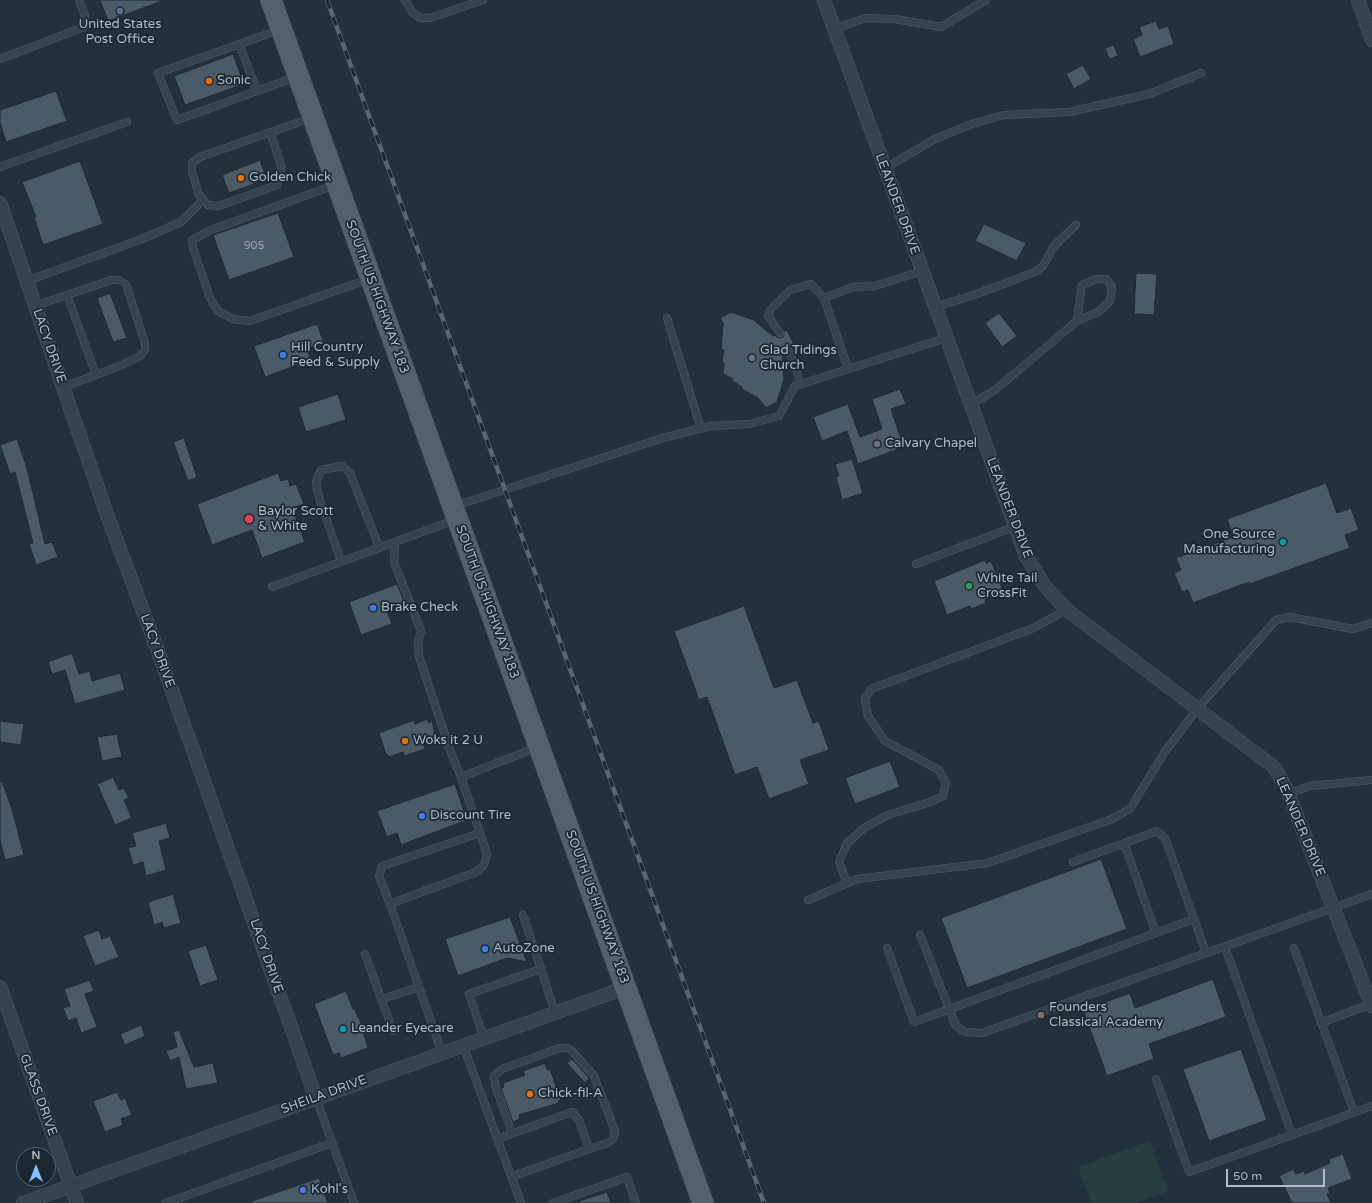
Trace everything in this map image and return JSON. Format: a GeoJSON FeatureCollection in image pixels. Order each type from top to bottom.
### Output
{"type":"FeatureCollection","features":[{"type":"Feature","properties":{"kind":"main road","name":"SOUTH US HIGHWAY 183"},"geometry":{"type":"LineString","coordinates":[[271,0],[703,1203]]}},
{"type":"Feature","properties":{"kind":"street","name":"LEANDER DRIVE"},"geometry":{"type":"LineString","coordinates":[[824,0],[1014,527],[1034,571],[1044,585],[1067,610],[1274,767],[1288,794],[1372,1005]]}},
{"type":"Feature","properties":{"kind":"street"},"geometry":{"type":"LineString","coordinates":[[1358,0],[1372,40]]}},
{"type":"Feature","properties":{"kind":"street","name":"LACY DRIVE"},"geometry":{"type":"LineString","coordinates":[[0,203],[106,512],[158,651],[316,1098]]}},
{"type":"Feature","properties":{"kind":"street","name":"GLASS DRIVE"},"geometry":{"type":"LineString","coordinates":[[0,987],[77,1203]]}},
{"type":"Feature","properties":{"kind":"street","name":"SHEILA DRIVE"},"geometry":{"type":"LineString","coordinates":[[23,1203],[625,988]]}},
{"type":"Feature","properties":{"kind":"lane"},"geometry":{"type":"LineString","coordinates":[[0,59],[84,27],[85,16],[79,0]]}},
{"type":"Feature","properties":{"kind":"lane"},"geometry":{"type":"LineString","coordinates":[[405,0],[412,12],[420,18],[430,18],[483,0]]}},
{"type":"Feature","properties":{"kind":"lane"},"geometry":{"type":"LineString","coordinates":[[835,29],[865,18],[895,19],[941,27],[986,0]]}},
{"type":"Feature","properties":{"kind":"lane"},"geometry":{"type":"LineString","coordinates":[[281,29],[158,73],[177,120],[298,76]]}},
{"type":"Feature","properties":{"kind":"lane"},"geometry":{"type":"LineString","coordinates":[[239,44],[257,91]]}},
{"type":"Feature","properties":{"kind":"lane"},"geometry":{"type":"LineString","coordinates":[[884,169],[935,139],[972,124],[1004,115],[1069,112],[1142,96],[1201,73]]}},
{"type":"Feature","properties":{"kind":"lane"},"geometry":{"type":"LineString","coordinates":[[270,132],[281,164],[281,176],[277,185],[220,206],[208,205],[199,195],[192,172],[192,163],[200,157],[270,132],[313,117]]}},
{"type":"Feature","properties":{"kind":"lane"},"geometry":{"type":"LineString","coordinates":[[0,167],[127,122]]}},
{"type":"Feature","properties":{"kind":"lane"},"geometry":{"type":"LineString","coordinates":[[337,184],[211,230],[192,240],[193,248],[210,298],[218,311],[233,320],[250,321],[371,278]]}},
{"type":"Feature","properties":{"kind":"lane"},"geometry":{"type":"LineString","coordinates":[[27,281],[142,239],[181,222],[203,200]]}},
{"type":"Feature","properties":{"kind":"lane"},"geometry":{"type":"LineString","coordinates":[[935,307],[977,294],[1035,272],[1043,266],[1054,246],[1076,225]]}},
{"type":"Feature","properties":{"kind":"lane"},"geometry":{"type":"LineString","coordinates":[[824,298],[853,287],[875,286],[922,271]]}},
{"type":"Feature","properties":{"kind":"lane"},"geometry":{"type":"LineString","coordinates":[[970,405],[995,390],[1077,321],[1098,312],[1110,301],[1112,287],[1106,279],[1096,278],[1082,285],[1077,321]]}},
{"type":"Feature","properties":{"kind":"lane"},"geometry":{"type":"LineString","coordinates":[[35,306],[111,280],[118,280],[126,284],[145,343],[145,350],[140,356],[63,387]]}},
{"type":"Feature","properties":{"kind":"lane"},"geometry":{"type":"LineString","coordinates":[[780,333],[768,316],[770,310],[790,290],[811,284],[824,298],[848,369]]}},
{"type":"Feature","properties":{"kind":"lane"},"geometry":{"type":"LineString","coordinates":[[67,295],[96,375]]}},
{"type":"Feature","properties":{"kind":"lane"},"geometry":{"type":"LineString","coordinates":[[667,318],[701,429]]}},
{"type":"Feature","properties":{"kind":"lane"},"geometry":{"type":"LineString","coordinates":[[272,587],[394,542],[455,513],[664,438],[710,426],[749,424],[779,416],[796,386],[946,338]]}},
{"type":"Feature","properties":{"kind":"lane"},"geometry":{"type":"LineString","coordinates":[[789,351],[801,384]]}},
{"type":"Feature","properties":{"kind":"lane"},"geometry":{"type":"LineString","coordinates":[[341,561],[318,498],[316,482],[321,470],[342,466],[350,473],[379,547]]}},
{"type":"Feature","properties":{"kind":"lane"},"geometry":{"type":"LineString","coordinates":[[916,564],[1014,527]]}},
{"type":"Feature","properties":{"kind":"lane"},"geometry":{"type":"LineString","coordinates":[[390,904],[476,872],[484,865],[488,854],[450,750],[419,656],[418,642],[421,631],[394,562],[394,542]]}},
{"type":"Feature","properties":{"kind":"lane"},"geometry":{"type":"LineString","coordinates":[[847,883],[839,862],[847,843],[864,828],[888,815],[930,802],[943,796],[946,783],[939,770],[885,741],[868,716],[865,699],[871,689],[1031,629],[1067,610]]}},
{"type":"Feature","properties":{"kind":"lane"},"geometry":{"type":"LineString","coordinates":[[808,900],[857,878],[988,863],[1112,819],[1130,809],[1164,753],[1198,708],[1276,620],[1290,617],[1353,629],[1372,623]]}},
{"type":"Feature","properties":{"kind":"lane"},"geometry":{"type":"LineString","coordinates":[[461,777],[540,747]]}},
{"type":"Feature","properties":{"kind":"lane"},"geometry":{"type":"LineString","coordinates":[[1288,794],[1310,786],[1372,780]]}},
{"type":"Feature","properties":{"kind":"lane"},"geometry":{"type":"LineString","coordinates":[[1073,862],[1157,831],[1165,838],[1206,953]]}},
{"type":"Feature","properties":{"kind":"lane"},"geometry":{"type":"LineString","coordinates":[[442,1053],[390,904],[378,876],[382,866],[480,832]]}},
{"type":"Feature","properties":{"kind":"lane"},"geometry":{"type":"LineString","coordinates":[[1124,843],[1156,933]]}},
{"type":"Feature","properties":{"kind":"lane"},"geometry":{"type":"LineString","coordinates":[[920,935],[956,1026],[965,1032],[982,1033],[1372,894]]}},
{"type":"Feature","properties":{"kind":"lane"},"geometry":{"type":"LineString","coordinates":[[523,915],[556,1013]]}},
{"type":"Feature","properties":{"kind":"lane"},"geometry":{"type":"LineString","coordinates":[[887,948],[914,1022],[1194,920]]}},
{"type":"Feature","properties":{"kind":"lane"},"geometry":{"type":"LineString","coordinates":[[1225,946],[1292,1135]]}},
{"type":"Feature","properties":{"kind":"lane"},"geometry":{"type":"LineString","coordinates":[[1294,948],[1354,1112]]}},
{"type":"Feature","properties":{"kind":"lane"},"geometry":{"type":"LineString","coordinates":[[365,954],[393,1031]]}},
{"type":"Feature","properties":{"kind":"lane"},"geometry":{"type":"LineString","coordinates":[[484,1038],[469,994],[541,969]]}},
{"type":"Feature","properties":{"kind":"lane"},"geometry":{"type":"LineString","coordinates":[[382,999],[419,987]]}},
{"type":"Feature","properties":{"kind":"lane"},"geometry":{"type":"LineString","coordinates":[[1321,1023],[1372,1005]]}},
{"type":"Feature","properties":{"kind":"lane"},"geometry":{"type":"LineString","coordinates":[[464,1045],[521,1203]]}},
{"type":"Feature","properties":{"kind":"lane"},"geometry":{"type":"LineString","coordinates":[[511,1176],[608,1143],[613,1139],[615,1131],[594,1076],[572,1051],[567,1048],[560,1048],[502,1069],[494,1076],[495,1085],[512,1133]]}},
{"type":"Feature","properties":{"kind":"lane"},"geometry":{"type":"LineString","coordinates":[[1156,1079],[1189,1172],[1372,1106]]}},
{"type":"Feature","properties":{"kind":"lane"},"geometry":{"type":"LineString","coordinates":[[316,1098],[354,1203]]}},
{"type":"Feature","properties":{"kind":"lane"},"geometry":{"type":"LineString","coordinates":[[497,1139],[572,1112],[580,1120],[589,1149]]}},
{"type":"Feature","properties":{"kind":"lane"},"geometry":{"type":"LineString","coordinates":[[166,1203],[332,1143]]}},
{"type":"Feature","properties":{"kind":"lane"},"geometry":{"type":"LineString","coordinates":[[553,1203],[627,1177],[636,1203]]}},
{"type":"Feature","properties":{"kind":"green space"},"geometry":{"type":"Polygon","coordinates":[[[1150,1141],[1168,1191],[1136,1203],[1091,1203],[1078,1167],[1150,1141]]]}},
{"type":"Feature","properties":{"kind":"building","name":"United States Post Office"},"geometry":{"type":"Polygon","coordinates":[[[100,0],[162,0],[162,1],[108,21],[100,0]]]}},
{"type":"Feature","properties":{"kind":"building"},"geometry":{"type":"Polygon","coordinates":[[[1156,21],[1159,29],[1168,26],[1174,44],[1140,57],[1133,39],[1142,35],[1139,27],[1156,21]]]}},
{"type":"Feature","properties":{"kind":"building"},"geometry":{"type":"Polygon","coordinates":[[[1114,45],[1118,56],[1109,59],[1105,48],[1114,45]]]}},
{"type":"Feature","properties":{"kind":"building","name":"Sonic"},"geometry":{"type":"Polygon","coordinates":[[[233,54],[244,84],[185,105],[174,76],[233,54]]]}},
{"type":"Feature","properties":{"kind":"building"},"geometry":{"type":"Polygon","coordinates":[[[1083,65],[1091,79],[1074,89],[1066,74],[1083,65]]]}},
{"type":"Feature","properties":{"kind":"building"},"geometry":{"type":"Polygon","coordinates":[[[56,91],[67,121],[6,142],[0,123],[0,110],[56,91]]]}},
{"type":"Feature","properties":{"kind":"building","name":"Golden Chick"},"geometry":{"type":"Polygon","coordinates":[[[260,160],[267,179],[229,193],[222,175],[260,160]]]}},
{"type":"Feature","properties":{"kind":"building"},"geometry":{"type":"Polygon","coordinates":[[[80,161],[103,224],[43,245],[34,217],[36,217],[22,182],[80,161]]]}},
{"type":"Feature","properties":{"kind":"building"},"geometry":{"type":"Polygon","coordinates":[[[278,213],[294,257],[229,280],[213,235],[278,213]]]}},
{"type":"Feature","properties":{"kind":"building"},"geometry":{"type":"Polygon","coordinates":[[[984,224],[1026,243],[1017,261],[975,241],[984,224]]]}},
{"type":"Feature","properties":{"kind":"building"},"geometry":{"type":"Polygon","coordinates":[[[1136,273],[1157,274],[1154,315],[1134,314],[1136,273]]]}},
{"type":"Feature","properties":{"kind":"building"},"geometry":{"type":"Polygon","coordinates":[[[110,293],[127,338],[113,342],[97,298],[110,293]]]}},
{"type":"Feature","properties":{"kind":"building","name":"Glad Tidings Church"},"geometry":{"type":"Polygon","coordinates":[[[731,312],[754,320],[773,336],[775,335],[778,338],[783,337],[784,331],[787,330],[796,348],[794,349],[789,346],[785,348],[785,354],[782,355],[784,380],[777,402],[766,408],[758,398],[742,389],[742,387],[732,381],[733,379],[723,374],[724,363],[722,361],[724,350],[721,349],[723,323],[720,318],[731,312]]]}},
{"type":"Feature","properties":{"kind":"building"},"geometry":{"type":"Polygon","coordinates":[[[999,313],[1017,336],[1002,347],[985,323],[999,313]]]}},
{"type":"Feature","properties":{"kind":"building","name":"Hill Country Feed & Supply"},"geometry":{"type":"Polygon","coordinates":[[[317,324],[324,343],[307,349],[311,360],[265,377],[254,346],[317,324]]]}},
{"type":"Feature","properties":{"kind":"building"},"geometry":{"type":"Polygon","coordinates":[[[900,389],[906,404],[891,409],[904,447],[858,464],[847,431],[822,441],[813,417],[848,404],[860,437],[882,429],[872,399],[900,389]]]}},
{"type":"Feature","properties":{"kind":"building"},"geometry":{"type":"Polygon","coordinates":[[[338,394],[346,420],[306,432],[298,407],[338,394]]]}},
{"type":"Feature","properties":{"kind":"building"},"geometry":{"type":"Polygon","coordinates":[[[184,438],[197,477],[188,481],[173,442],[184,438]]]}},
{"type":"Feature","properties":{"kind":"building"},"geometry":{"type":"Polygon","coordinates":[[[17,439],[27,468],[45,544],[52,542],[58,557],[36,565],[29,544],[33,543],[15,472],[10,474],[0,445],[17,439]]]}},
{"type":"Feature","properties":{"kind":"building"},"geometry":{"type":"Polygon","coordinates":[[[852,459],[863,493],[842,500],[836,477],[839,476],[835,464],[852,459]]]}},
{"type":"Feature","properties":{"kind":"building","name":"Baylor Scott & White"},"geometry":{"type":"Polygon","coordinates":[[[278,473],[281,481],[288,479],[290,486],[296,484],[304,504],[292,508],[305,542],[262,558],[252,530],[212,545],[197,504],[278,473]]]}},
{"type":"Feature","properties":{"kind":"building","name":"One Source Manufacturing"},"geometry":{"type":"Polygon","coordinates":[[[1326,483],[1337,513],[1351,508],[1359,530],[1345,535],[1350,548],[1250,584],[1249,582],[1193,603],[1188,590],[1182,592],[1174,573],[1181,570],[1176,558],[1233,537],[1227,519],[1326,483]]]}},
{"type":"Feature","properties":{"kind":"building","name":"White Tail CrossFit"},"geometry":{"type":"Polygon","coordinates":[[[985,560],[986,563],[991,561],[1004,592],[985,600],[986,603],[971,609],[970,606],[947,615],[934,581],[985,560]]]}},
{"type":"Feature","properties":{"kind":"building","name":"Brake Check"},"geometry":{"type":"Polygon","coordinates":[[[397,584],[405,604],[387,611],[392,624],[361,635],[349,602],[397,584]]]}},
{"type":"Feature","properties":{"kind":"building"},"geometry":{"type":"Polygon","coordinates":[[[744,606],[774,688],[797,680],[813,723],[819,721],[829,750],[800,760],[809,784],[769,799],[757,767],[735,775],[707,697],[699,700],[674,631],[744,606]]]}},
{"type":"Feature","properties":{"kind":"building"},"geometry":{"type":"Polygon","coordinates":[[[72,653],[79,674],[90,671],[92,681],[120,673],[125,690],[75,704],[65,670],[52,674],[48,662],[72,653]]]}},
{"type":"Feature","properties":{"kind":"building","name":"Woks it 2 U"},"geometry":{"type":"Polygon","coordinates":[[[427,719],[429,723],[432,721],[436,738],[423,743],[425,749],[404,756],[403,752],[389,757],[387,754],[386,755],[379,733],[414,720],[415,724],[427,719]]]}},
{"type":"Feature","properties":{"kind":"building"},"geometry":{"type":"Polygon","coordinates":[[[0,721],[24,724],[21,745],[0,742],[0,721]]]}},
{"type":"Feature","properties":{"kind":"building"},"geometry":{"type":"Polygon","coordinates":[[[117,734],[122,757],[102,761],[97,737],[117,734]]]}},
{"type":"Feature","properties":{"kind":"building"},"geometry":{"type":"Polygon","coordinates":[[[890,761],[900,787],[855,804],[845,778],[890,761]]]}},
{"type":"Feature","properties":{"kind":"building"},"geometry":{"type":"Polygon","coordinates":[[[113,777],[119,790],[124,788],[129,798],[124,800],[132,818],[115,825],[97,784],[113,777]]]}},
{"type":"Feature","properties":{"kind":"building"},"geometry":{"type":"Polygon","coordinates":[[[0,782],[2,782],[12,809],[24,855],[5,860],[0,840],[0,782]]]}},
{"type":"Feature","properties":{"kind":"building","name":"Discount Tire"},"geometry":{"type":"Polygon","coordinates":[[[455,784],[467,820],[401,845],[397,833],[387,837],[377,811],[455,784]]]}},
{"type":"Feature","properties":{"kind":"building"},"geometry":{"type":"Polygon","coordinates":[[[166,823],[170,838],[159,841],[166,870],[146,876],[143,862],[133,865],[128,848],[136,846],[132,833],[166,823]]]}},
{"type":"Feature","properties":{"kind":"building"},"geometry":{"type":"Polygon","coordinates":[[[1101,859],[1127,929],[967,988],[941,918],[1101,859]]]}},
{"type":"Feature","properties":{"kind":"building"},"geometry":{"type":"Polygon","coordinates":[[[173,894],[181,923],[164,928],[162,922],[154,925],[148,902],[173,894]]]}},
{"type":"Feature","properties":{"kind":"building","name":"AutoZone"},"geometry":{"type":"Polygon","coordinates":[[[510,917],[527,962],[507,958],[458,976],[445,939],[510,917]]]}},
{"type":"Feature","properties":{"kind":"building"},"geometry":{"type":"Polygon","coordinates":[[[99,930],[102,939],[110,936],[119,957],[95,966],[83,936],[99,930]]]}},
{"type":"Feature","properties":{"kind":"building"},"geometry":{"type":"Polygon","coordinates":[[[206,945],[218,980],[200,986],[188,951],[206,945]]]}},
{"type":"Feature","properties":{"kind":"building"},"geometry":{"type":"Polygon","coordinates":[[[1213,979],[1226,1017],[1149,1044],[1154,1059],[1107,1076],[1083,1010],[1130,993],[1135,1008],[1213,979]]]}},
{"type":"Feature","properties":{"kind":"building"},"geometry":{"type":"Polygon","coordinates":[[[90,980],[94,991],[85,994],[97,1027],[81,1033],[76,1018],[68,1021],[63,1008],[70,1006],[64,989],[90,980]]]}},
{"type":"Feature","properties":{"kind":"building","name":"Leander Eyecare"},"geometry":{"type":"Polygon","coordinates":[[[346,991],[353,1009],[360,1020],[368,1048],[341,1058],[339,1053],[333,1055],[314,1004],[346,991]]]}},
{"type":"Feature","properties":{"kind":"building"},"geometry":{"type":"Polygon","coordinates":[[[141,1025],[145,1036],[125,1045],[120,1034],[141,1025]]]}},
{"type":"Feature","properties":{"kind":"building"},"geometry":{"type":"Polygon","coordinates":[[[179,1030],[194,1067],[213,1063],[218,1083],[186,1089],[179,1057],[170,1061],[166,1051],[177,1047],[173,1032],[179,1030]]]}},
{"type":"Feature","properties":{"kind":"building"},"geometry":{"type":"Polygon","coordinates":[[[1241,1049],[1267,1120],[1209,1141],[1183,1069],[1241,1049]]]}},
{"type":"Feature","properties":{"kind":"building"},"geometry":{"type":"Polygon","coordinates":[[[572,1059],[589,1078],[585,1083],[567,1063],[572,1059]]]}},
{"type":"Feature","properties":{"kind":"building","name":"Chick-fil-A"},"geometry":{"type":"Polygon","coordinates":[[[545,1063],[547,1070],[550,1069],[561,1100],[558,1101],[559,1103],[519,1115],[520,1119],[513,1122],[501,1088],[504,1087],[503,1083],[525,1075],[523,1071],[545,1063]]]}},
{"type":"Feature","properties":{"kind":"building"},"geometry":{"type":"Polygon","coordinates":[[[117,1092],[121,1100],[125,1098],[132,1115],[121,1119],[123,1125],[105,1132],[93,1101],[117,1092]]]}},
{"type":"Feature","properties":{"kind":"building"},"geometry":{"type":"Polygon","coordinates":[[[1343,1154],[1352,1179],[1328,1188],[1330,1193],[1327,1194],[1331,1203],[1292,1203],[1279,1176],[1293,1169],[1296,1174],[1304,1171],[1305,1174],[1330,1163],[1329,1159],[1343,1154]]]}},
{"type":"Feature","properties":{"kind":"building","name":"Kohl's"},"geometry":{"type":"Polygon","coordinates":[[[319,1178],[328,1203],[252,1203],[252,1201],[319,1178]]]}},
{"type":"Feature","properties":{"kind":"building"},"geometry":{"type":"Polygon","coordinates":[[[607,1192],[611,1203],[579,1203],[579,1201],[607,1192]]]}},
{"type":"Feature","properties":{"kind":"railway"},"geometry":{"type":"LineString","coordinates":[[327,0],[764,1203]]}},
{"type":"Feature","properties":{"kind":"place","name":"United States Post Office"},"geometry":{"type":"Point","coordinates":[120,11]}},
{"type":"Feature","properties":{"kind":"place","name":"Sonic"},"geometry":{"type":"Point","coordinates":[209,81]}},
{"type":"Feature","properties":{"kind":"place","name":"Golden Chick"},"geometry":{"type":"Point","coordinates":[241,178]}},
{"type":"Feature","properties":{"kind":"place","name":"Hill Country Feed & Supply"},"geometry":{"type":"Point","coordinates":[283,355]}},
{"type":"Feature","properties":{"kind":"place","name":"Glad Tidings Church"},"geometry":{"type":"Point","coordinates":[752,358]}},
{"type":"Feature","properties":{"kind":"place","name":"Calvary Chapel"},"geometry":{"type":"Point","coordinates":[877,444]}},
{"type":"Feature","properties":{"kind":"place","name":"Baylor Scott & White"},"geometry":{"type":"Point","coordinates":[249,519]}},
{"type":"Feature","properties":{"kind":"place","name":"One Source Manufacturing"},"geometry":{"type":"Point","coordinates":[1283,542]}},
{"type":"Feature","properties":{"kind":"place","name":"White Tail CrossFit"},"geometry":{"type":"Point","coordinates":[969,586]}},
{"type":"Feature","properties":{"kind":"place","name":"Brake Check"},"geometry":{"type":"Point","coordinates":[373,608]}},
{"type":"Feature","properties":{"kind":"place","name":"Woks it 2 U"},"geometry":{"type":"Point","coordinates":[405,741]}},
{"type":"Feature","properties":{"kind":"place","name":"Discount Tire"},"geometry":{"type":"Point","coordinates":[422,816]}},
{"type":"Feature","properties":{"kind":"place","name":"AutoZone"},"geometry":{"type":"Point","coordinates":[485,949]}},
{"type":"Feature","properties":{"kind":"place","name":"Founders Classical Academy"},"geometry":{"type":"Point","coordinates":[1041,1015]}},
{"type":"Feature","properties":{"kind":"place","name":"Leander Eyecare"},"geometry":{"type":"Point","coordinates":[343,1029]}},
{"type":"Feature","properties":{"kind":"place","name":"Chick-fil-A"},"geometry":{"type":"Point","coordinates":[530,1094]}},
{"type":"Feature","properties":{"kind":"place","name":"Kohl's"},"geometry":{"type":"Point","coordinates":[303,1190]}}]}
